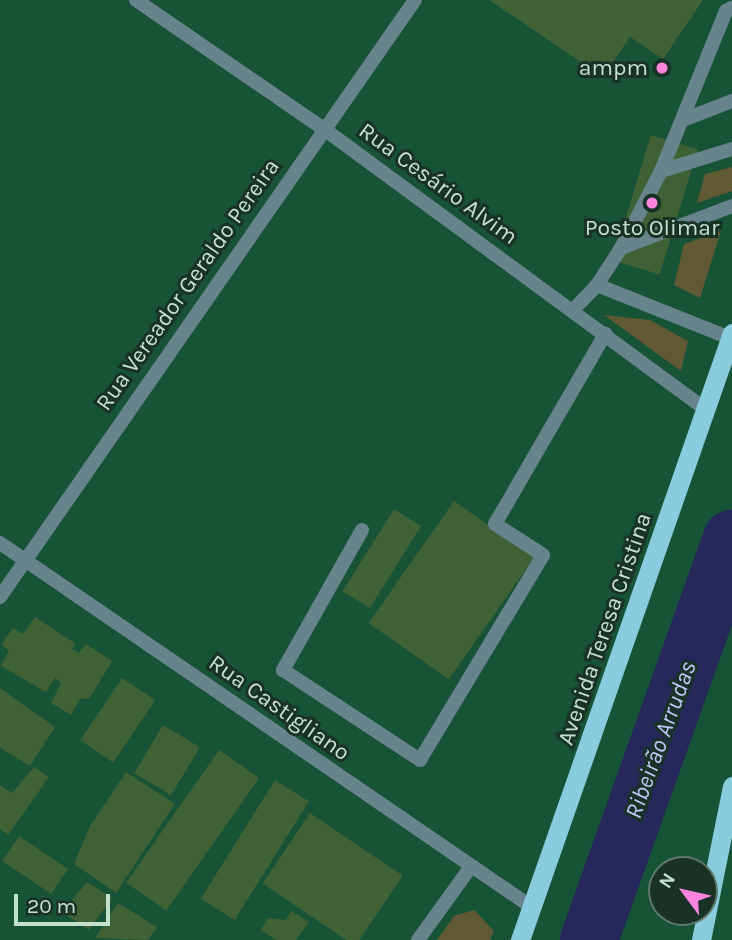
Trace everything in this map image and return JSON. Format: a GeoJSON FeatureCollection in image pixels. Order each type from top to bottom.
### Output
{"type":"FeatureCollection","features":[{"type":"Feature","properties":{"kind":"highway","name":"Avenida Teresa Cristina"},"geometry":{"type":"LineString","coordinates":[[520,940],[708,411],[731,335]]}},
{"type":"Feature","properties":{"kind":"highway"},"geometry":{"type":"LineString","coordinates":[[701,940],[732,786]]}},
{"type":"Feature","properties":{"kind":"street","name":"Rua Cesário Alvim"},"geometry":{"type":"LineString","coordinates":[[136,0],[324,129],[708,411]]}},
{"type":"Feature","properties":{"kind":"street","name":"Rua Vereador Geraldo Pereira"},"geometry":{"type":"LineString","coordinates":[[0,597],[415,0]]}},
{"type":"Feature","properties":{"kind":"street"},"geometry":{"type":"LineString","coordinates":[[573,310],[597,285],[621,248],[661,171],[729,9]]}},
{"type":"Feature","properties":{"kind":"street"},"geometry":{"type":"LineString","coordinates":[[683,120],[732,101]]}},
{"type":"Feature","properties":{"kind":"street"},"geometry":{"type":"LineString","coordinates":[[661,171],[732,149]]}},
{"type":"Feature","properties":{"kind":"street"},"geometry":{"type":"LineString","coordinates":[[621,248],[732,206]]}},
{"type":"Feature","properties":{"kind":"street"},"geometry":{"type":"LineString","coordinates":[[597,285],[731,335]]}},
{"type":"Feature","properties":{"kind":"street"},"geometry":{"type":"LineString","coordinates":[[362,530],[283,670],[420,760],[542,555],[495,524],[605,334]]}},
{"type":"Feature","properties":{"kind":"street","name":"Rua Castigliano"},"geometry":{"type":"LineString","coordinates":[[0,543],[470,868],[533,908]]}},
{"type":"Feature","properties":{"kind":"street"},"geometry":{"type":"LineString","coordinates":[[418,940],[470,868]]}},
{"type":"Feature","properties":{"kind":"shaded area"},"geometry":{"type":"Polygon","coordinates":[[[732,167],[732,191],[697,203],[705,174],[732,167]]]}},
{"type":"Feature","properties":{"kind":"shaded area"},"geometry":{"type":"Polygon","coordinates":[[[721,231],[700,298],[674,285],[684,244],[721,231]]]}},
{"type":"Feature","properties":{"kind":"shaded area"},"geometry":{"type":"Polygon","coordinates":[[[604,315],[650,320],[688,341],[681,371],[604,315]]]}},
{"type":"Feature","properties":{"kind":"shaded area"},"geometry":{"type":"Polygon","coordinates":[[[474,910],[494,931],[490,940],[437,940],[454,916],[474,910]]]}},
{"type":"Feature","properties":{"kind":"building"},"geometry":{"type":"Polygon","coordinates":[[[489,0],[703,0],[663,59],[630,37],[603,77],[489,0]]]}},
{"type":"Feature","properties":{"kind":"building","name":"Posto Olimar"},"geometry":{"type":"Polygon","coordinates":[[[651,135],[698,149],[660,275],[613,260],[651,135]]]}},
{"type":"Feature","properties":{"kind":"building"},"geometry":{"type":"Polygon","coordinates":[[[454,501],[534,557],[449,679],[369,623],[454,501]]]}},
{"type":"Feature","properties":{"kind":"building"},"geometry":{"type":"Polygon","coordinates":[[[394,509],[421,526],[370,608],[343,591],[394,509]]]}},
{"type":"Feature","properties":{"kind":"building"},"geometry":{"type":"Polygon","coordinates":[[[35,617],[76,644],[72,649],[79,653],[86,644],[112,661],[90,698],[80,699],[71,715],[51,703],[61,683],[55,678],[46,692],[1,666],[9,650],[1,645],[13,628],[23,634],[35,617]]]}},
{"type":"Feature","properties":{"kind":"building"},"geometry":{"type":"Polygon","coordinates":[[[122,678],[155,700],[113,763],[80,740],[122,678]]]}},
{"type":"Feature","properties":{"kind":"building"},"geometry":{"type":"Polygon","coordinates":[[[0,688],[55,727],[30,766],[0,748],[0,688]]]}},
{"type":"Feature","properties":{"kind":"building"},"geometry":{"type":"Polygon","coordinates":[[[163,725],[200,747],[171,795],[134,773],[163,725]]]}},
{"type":"Feature","properties":{"kind":"building"},"geometry":{"type":"Polygon","coordinates":[[[219,750],[259,778],[166,911],[126,883],[219,750]]]}},
{"type":"Feature","properties":{"kind":"building"},"geometry":{"type":"Polygon","coordinates":[[[34,767],[49,777],[8,835],[0,829],[0,785],[12,793],[34,767]]]}},
{"type":"Feature","properties":{"kind":"building"},"geometry":{"type":"Polygon","coordinates":[[[126,772],[175,804],[116,893],[74,864],[90,826],[126,772]]]}},
{"type":"Feature","properties":{"kind":"building"},"geometry":{"type":"Polygon","coordinates":[[[275,780],[309,801],[235,920],[201,899],[275,780]]]}},
{"type":"Feature","properties":{"kind":"building"},"geometry":{"type":"Polygon","coordinates":[[[310,813],[403,876],[359,940],[346,940],[262,883],[310,813]]]}},
{"type":"Feature","properties":{"kind":"building"},"geometry":{"type":"Polygon","coordinates":[[[19,836],[68,869],[51,894],[2,861],[19,836]]]}},
{"type":"Feature","properties":{"kind":"building"},"geometry":{"type":"Polygon","coordinates":[[[87,882],[112,898],[89,930],[62,912],[87,882]]]}},
{"type":"Feature","properties":{"kind":"building"},"geometry":{"type":"Polygon","coordinates":[[[118,903],[157,927],[148,940],[95,938],[118,903]]]}},
{"type":"Feature","properties":{"kind":"building"},"geometry":{"type":"Polygon","coordinates":[[[291,911],[309,922],[296,940],[276,940],[261,930],[268,918],[286,920],[291,911]]]}},
{"type":"Feature","properties":{"kind":"waterway","name":"Ribeirão Arrudas"},"geometry":{"type":"LineString","coordinates":[[589,940],[732,539]]}},
{"type":"Feature","properties":{"kind":"place","name":"ampm"},"geometry":{"type":"Point","coordinates":[662,68]}},
{"type":"Feature","properties":{"kind":"place","name":"Posto Olimar"},"geometry":{"type":"Point","coordinates":[652,203]}}]}
